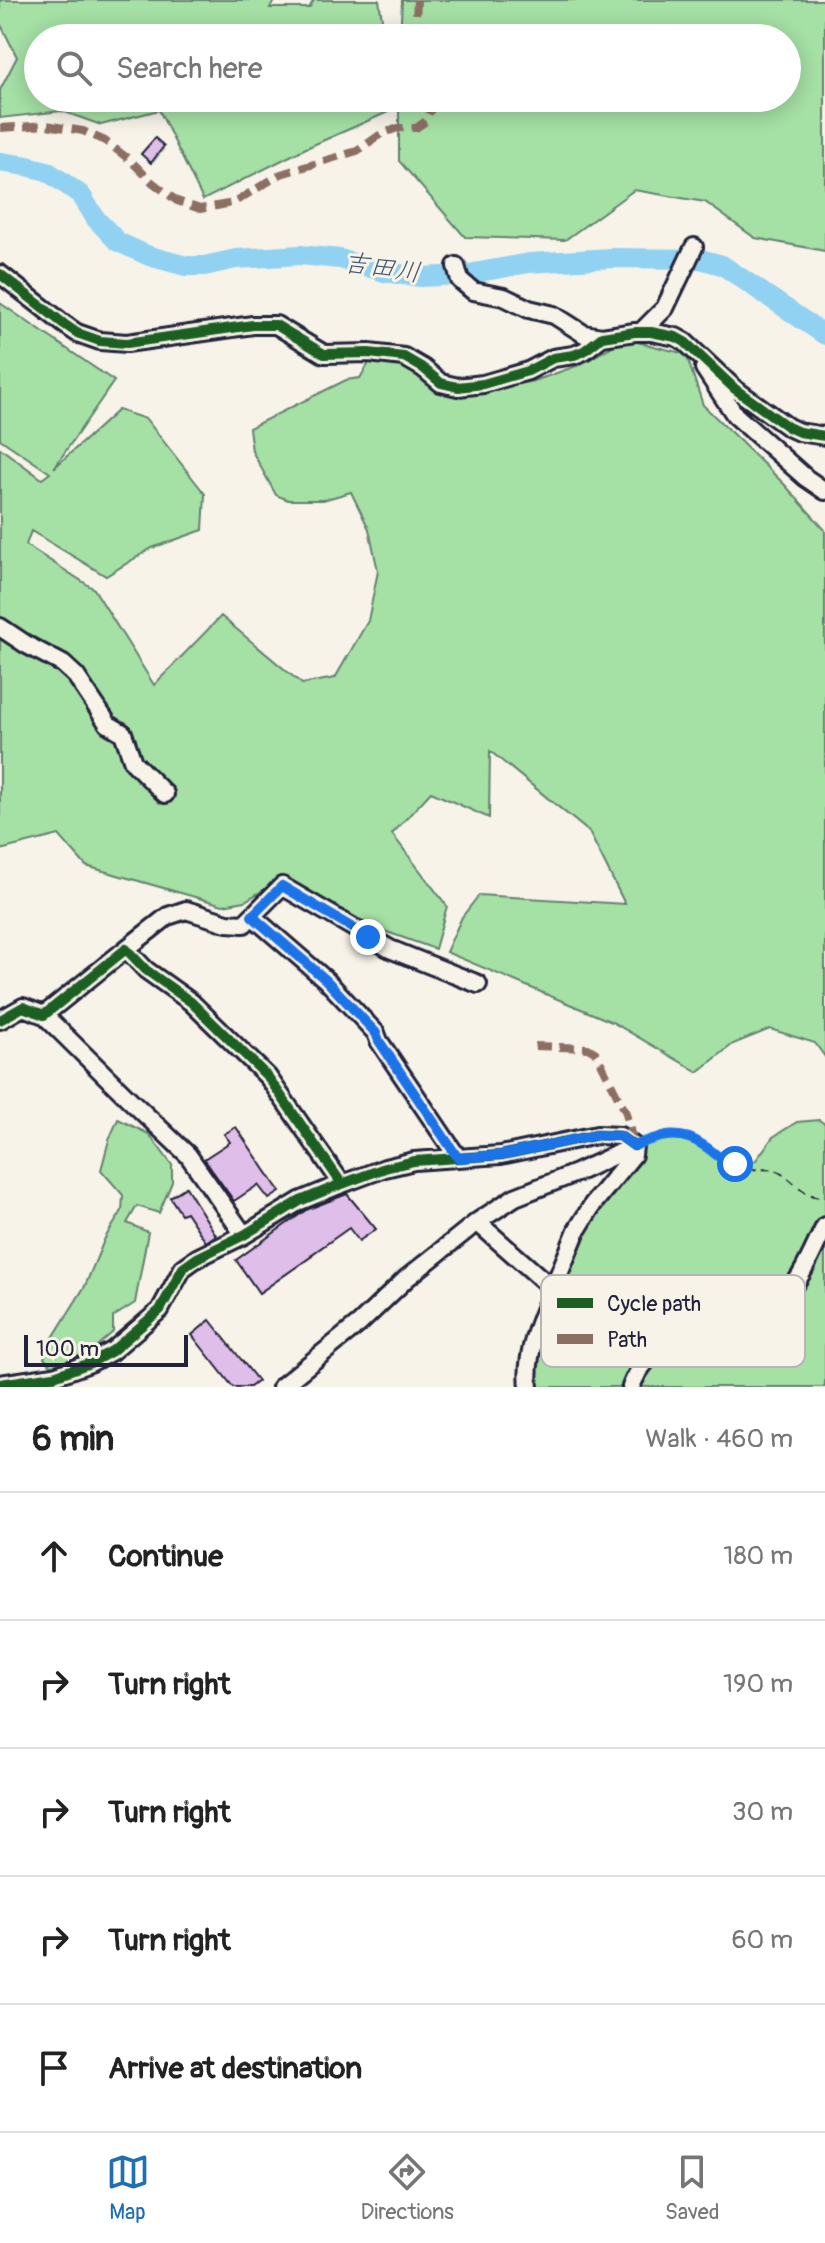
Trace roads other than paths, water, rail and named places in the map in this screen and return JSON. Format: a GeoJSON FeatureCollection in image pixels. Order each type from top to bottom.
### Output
{"type":"FeatureCollection","features":[{"type":"Feature","properties":{"kind":"street"},"geometry":{"type":"LineString","coordinates":[[641,332],[665,308],[694,247]]}},
{"type":"Feature","properties":{"kind":"street"},"geometry":{"type":"LineString","coordinates":[[456,266],[460,280],[473,291],[504,297],[529,309],[554,315],[584,334],[602,337],[641,332],[676,337],[735,389],[788,427],[825,436]]}},
{"type":"Feature","properties":{"kind":"street"},"geometry":{"type":"LineString","coordinates":[[0,274],[77,333],[100,341],[127,343],[253,325],[276,325],[324,354],[369,353],[404,357],[441,383],[458,387],[483,384],[528,371],[553,358],[584,351],[602,337]]}},
{"type":"Feature","properties":{"kind":"street"},"geometry":{"type":"LineString","coordinates":[[700,357],[706,374],[735,415],[825,491]]}},
{"type":"Feature","properties":{"kind":"street"},"geometry":{"type":"LineString","coordinates":[[0,627],[63,664],[76,676],[108,724],[123,733],[133,762],[165,794]]}},
{"type":"Feature","properties":{"kind":"street"},"geometry":{"type":"LineString","coordinates":[[44,1015],[168,916],[186,910],[244,924],[282,886],[390,949],[478,984]]}},
{"type":"Feature","properties":{"kind":"street"},"geometry":{"type":"LineString","coordinates":[[252,916],[326,980],[376,1033],[458,1158]]}},
{"type":"Feature","properties":{"kind":"street"},"geometry":{"type":"LineString","coordinates":[[126,949],[146,970],[191,1002],[268,1077],[342,1184]]}},
{"type":"Feature","properties":{"kind":"street"},"geometry":{"type":"LineString","coordinates":[[0,1020],[23,1007],[44,1015],[188,1155],[244,1235]]}},
{"type":"Feature","properties":{"kind":"street"},"geometry":{"type":"LineString","coordinates":[[0,1384],[54,1376],[112,1351],[160,1310],[183,1268],[300,1201],[342,1184],[414,1161],[501,1155],[597,1135],[620,1136],[634,1146]]}},
{"type":"Feature","properties":{"kind":"street"},"geometry":{"type":"LineString","coordinates":[[281,1387],[477,1222],[515,1197],[634,1146]]}},
{"type":"Feature","properties":{"kind":"street"},"geometry":{"type":"LineString","coordinates":[[559,1275],[577,1230],[593,1204],[633,1155],[634,1146]]}},
{"type":"Feature","properties":{"kind":"street"},"geometry":{"type":"LineString","coordinates":[[477,1222],[541,1278]]}},
{"type":"Feature","properties":{"kind":"street"},"geometry":{"type":"LineString","coordinates":[[799,1275],[825,1226]]}},
{"type":"Feature","properties":{"kind":"street"},"geometry":{"type":"LineString","coordinates":[[529,1387],[532,1349],[541,1319]]}},
{"type":"Feature","properties":{"kind":"street"},"geometry":{"type":"LineString","coordinates":[[631,1387],[642,1367]]}},
{"type":"Feature","properties":{"kind":"waterway","name":"吉田川"},"geometry":{"type":"LineString","coordinates":[[0,162],[47,171],[81,195],[96,219],[118,242],[149,256],[186,266],[300,255],[340,259],[384,272],[421,277],[463,275],[529,263],[611,258],[700,259],[722,265],[825,335]]}}]}
